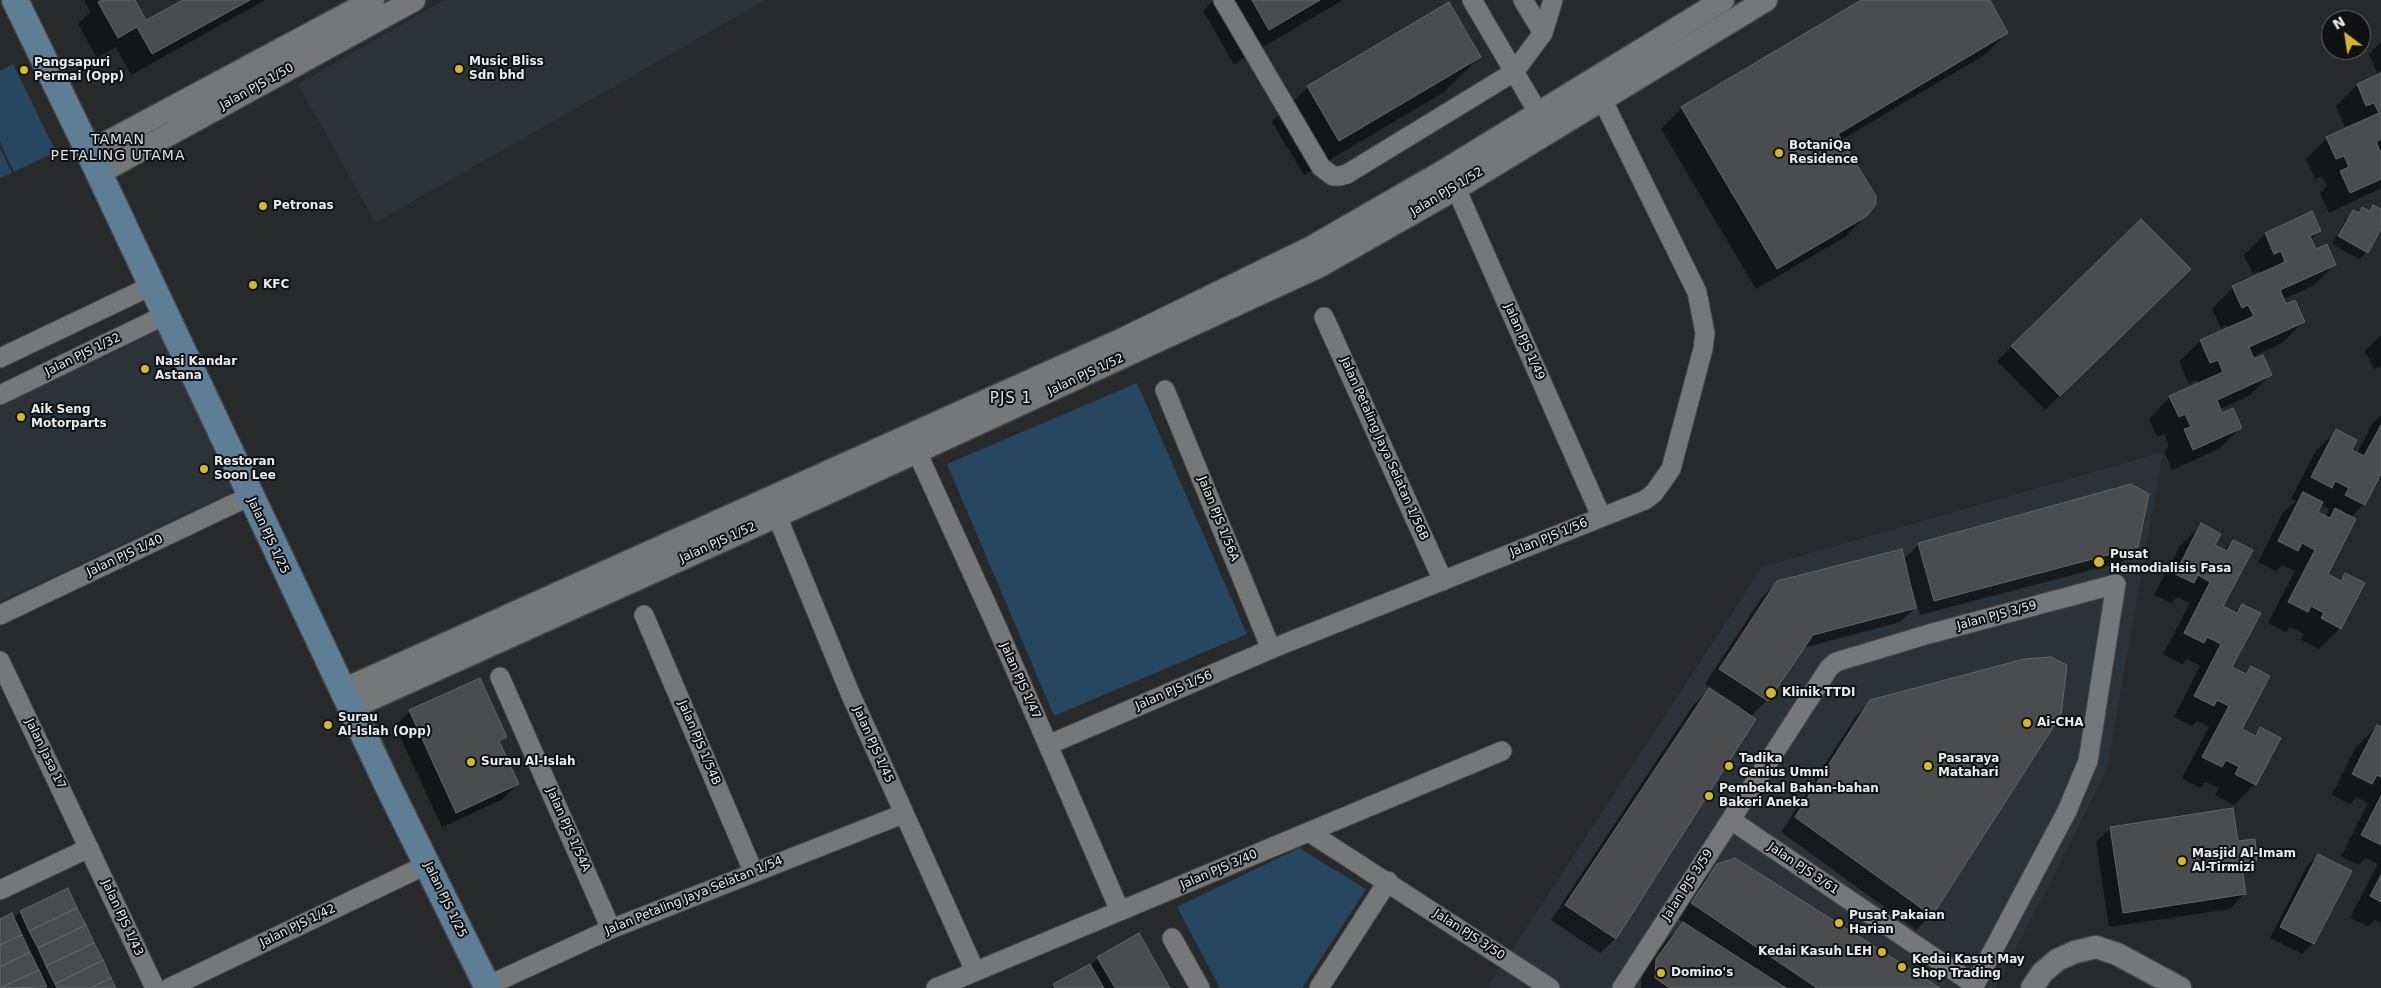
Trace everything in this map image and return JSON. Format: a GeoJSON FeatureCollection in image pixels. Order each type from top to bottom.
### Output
{"type":"FeatureCollection","features":[{"type":"Feature","properties":{"kind":"main road","name":"Jalan PJS 1/25"},"geometry":{"type":"LineString","coordinates":[[14,0],[94,163],[388,786],[488,987]]}},
{"type":"Feature","properties":{"kind":"street","name":"Jalan PJS 1/50"},"geometry":{"type":"LineString","coordinates":[[94,163],[373,0]]}},
{"type":"Feature","properties":{"kind":"street","name":"Jalan PJS 1/50"},"geometry":{"type":"LineString","coordinates":[[94,163],[414,0]]}},
{"type":"Feature","properties":{"kind":"street"},"geometry":{"type":"LineString","coordinates":[[1224,0],[1321,167],[1333,176],[1347,174],[1514,72],[1543,33],[1553,0]]}},
{"type":"Feature","properties":{"kind":"street"},"geometry":{"type":"LineString","coordinates":[[1472,0],[1544,122]]}},
{"type":"Feature","properties":{"kind":"street"},"geometry":{"type":"LineString","coordinates":[[1523,0],[1543,33]]}},
{"type":"Feature","properties":{"kind":"street","name":"Jalan PJS 1/52"},"geometry":{"type":"LineString","coordinates":[[347,699],[773,506],[917,452],[1315,257],[1452,178],[1544,122],[1724,0]]}},
{"type":"Feature","properties":{"kind":"street","name":"Jalan PJS 1/52"},"geometry":{"type":"LineString","coordinates":[[1544,122],[1602,98],[1766,0]]}},
{"type":"Feature","properties":{"kind":"street","name":"Jalan PJS 1/56"},"geometry":{"type":"LineString","coordinates":[[1048,745],[1271,649],[1648,498],[1671,469],[1704,349],[1705,333],[1697,292],[1602,98]]}},
{"type":"Feature","properties":{"kind":"street","name":"Jalan PJS 1/49"},"geometry":{"type":"LineString","coordinates":[[1452,178],[1601,516]]}},
{"type":"Feature","properties":{"kind":"street","name":"Jalan PJS 1/52"},"geometry":{"type":"LineString","coordinates":[[804,493],[1123,339],[1315,257]]}},
{"type":"Feature","properties":{"kind":"street"},"geometry":{"type":"LineString","coordinates":[[0,358],[151,286]]}},
{"type":"Feature","properties":{"kind":"street","name":"Jalan PJS 1/32"},"geometry":{"type":"LineString","coordinates":[[0,394],[165,315]]}},
{"type":"Feature","properties":{"kind":"street","name":"Jalan Petaling Jaya Selatan 1/56B"},"geometry":{"type":"LineString","coordinates":[[1324,317],[1443,581]]}},
{"type":"Feature","properties":{"kind":"street","name":"Jalan PJS 1/56A"},"geometry":{"type":"LineString","coordinates":[[1165,390],[1271,649]]}},
{"type":"Feature","properties":{"kind":"street","name":"Jalan PJS 1/47"},"geometry":{"type":"LineString","coordinates":[[917,452],[1120,911]]}},
{"type":"Feature","properties":{"kind":"street","name":"Jalan PJS 1/40"},"geometry":{"type":"LineString","coordinates":[[0,615],[250,496]]}},
{"type":"Feature","properties":{"kind":"street","name":"Jalan PJS 1/45"},"geometry":{"type":"LineString","coordinates":[[773,506],[850,693],[975,971]]}},
{"type":"Feature","properties":{"kind":"street","name":"Jalan PJS 3/59"},"geometry":{"type":"LineString","coordinates":[[1624,987],[1828,668],[1836,662],[1929,634],[2116,584],[2088,761],[2067,811],[1974,986]]}},
{"type":"Feature","properties":{"kind":"street","name":"Jalan PJS 1/54B"},"geometry":{"type":"LineString","coordinates":[[644,615],[753,871]]}},
{"type":"Feature","properties":{"kind":"street","name":"Jalan Jasa 17"},"geometry":{"type":"LineString","coordinates":[[0,661],[90,848]]}},
{"type":"Feature","properties":{"kind":"street","name":"Jalan PJS 1/54A"},"geometry":{"type":"LineString","coordinates":[[500,677],[612,929]]}},
{"type":"Feature","properties":{"kind":"street","name":"Jalan PJS 3/40"},"geometry":{"type":"LineString","coordinates":[[936,988],[1502,751]]}},
{"type":"Feature","properties":{"kind":"street","name":"Jalan Petaling Jaya Selatan 1/54"},"geometry":{"type":"LineString","coordinates":[[488,987],[612,929],[753,871],[903,814]]}},
{"type":"Feature","properties":{"kind":"street","name":"Jalan PJS 3/61"},"geometry":{"type":"LineString","coordinates":[[1731,820],[1974,986]]}},
{"type":"Feature","properties":{"kind":"street","name":"Jalan PJS 3/50"},"geometry":{"type":"LineString","coordinates":[[1309,832],[1388,881],[1550,988]]}},
{"type":"Feature","properties":{"kind":"street"},"geometry":{"type":"LineString","coordinates":[[0,890],[90,848]]}},
{"type":"Feature","properties":{"kind":"street","name":"Jalan PJS 1/43"},"geometry":{"type":"LineString","coordinates":[[90,848],[155,988]]}},
{"type":"Feature","properties":{"kind":"street","name":"Jalan PJS 1/42"},"geometry":{"type":"LineString","coordinates":[[169,988],[428,864]]}},
{"type":"Feature","properties":{"kind":"street"},"geometry":{"type":"LineString","coordinates":[[1319,988],[1388,881]]}},
{"type":"Feature","properties":{"kind":"street"},"geometry":{"type":"LineString","coordinates":[[1172,938],[1200,988]]}},
{"type":"Feature","properties":{"kind":"street"},"geometry":{"type":"LineString","coordinates":[[2032,988],[2042,973],[2057,960],[2075,952],[2096,947],[2116,954],[2180,988]]}},
{"type":"Feature","properties":{"kind":"shaded area"},"geometry":{"type":"Polygon","coordinates":[[[444,0],[766,0],[375,223],[298,84],[444,0]]]}},
{"type":"Feature","properties":{"kind":"shaded area"},"geometry":{"type":"Polygon","coordinates":[[[13,64],[56,152],[14,172],[0,142],[0,71],[13,64]]]}},
{"type":"Feature","properties":{"kind":"shaded area"},"geometry":{"type":"Polygon","coordinates":[[[0,148],[12,173],[0,178],[0,148]]]}},
{"type":"Feature","properties":{"kind":"shaded area"},"geometry":{"type":"Polygon","coordinates":[[[158,327],[234,491],[0,602],[0,403],[158,327]]]}},
{"type":"Feature","properties":{"kind":"shaded area"},"geometry":{"type":"Polygon","coordinates":[[[1137,383],[1247,634],[1054,716],[947,464],[1137,383]]]}},
{"type":"Feature","properties":{"kind":"shaded area"},"geometry":{"type":"Polygon","coordinates":[[[2163,452],[2107,770],[1996,988],[1487,988],[1762,567],[2163,452]]]}},
{"type":"Feature","properties":{"kind":"shaded area"},"geometry":{"type":"Polygon","coordinates":[[[1299,848],[1366,889],[1302,988],[1220,988],[1177,907],[1299,848]]]}},
{"type":"Feature","properties":{"kind":"building"},"geometry":{"type":"Polygon","coordinates":[[[102,0],[135,0],[146,20],[183,0],[250,0],[152,54],[137,27],[118,38],[98,2],[102,0]]]}},
{"type":"Feature","properties":{"kind":"building"},"geometry":{"type":"Polygon","coordinates":[[[1252,0],[1320,0],[1269,30],[1252,0]]]}},
{"type":"Feature","properties":{"kind":"building","name":"BotaniQa Residence"},"geometry":{"type":"Polygon","coordinates":[[[1861,0],[1990,0],[2008,33],[1838,134],[1876,196],[1876,204],[1867,216],[1777,269],[1681,107],[1861,0]]]}},
{"type":"Feature","properties":{"kind":"building"},"geometry":{"type":"Polygon","coordinates":[[[1449,2],[1481,57],[1339,141],[1307,86],[1449,2]]]}},
{"type":"Feature","properties":{"kind":"building"},"geometry":{"type":"Polygon","coordinates":[[[2381,73],[2381,139],[2376,142],[2381,153],[2381,179],[2350,193],[2340,171],[2349,167],[2344,156],[2336,159],[2326,137],[2379,113],[2374,103],[2366,106],[2357,84],[2381,73]]]}},
{"type":"Feature","properties":{"kind":"building"},"geometry":{"type":"Polygon","coordinates":[[[2373,205],[2381,209],[2381,229],[2368,253],[2338,236],[2353,210],[2359,213],[2362,207],[2370,211],[2373,205]]]}},
{"type":"Feature","properties":{"kind":"building"},"geometry":{"type":"Polygon","coordinates":[[[2312,211],[2321,231],[2310,236],[2316,249],[2327,244],[2336,265],[2280,290],[2286,304],[2295,300],[2305,322],[2249,347],[2254,359],[2263,355],[2272,375],[2217,400],[2222,413],[2233,408],[2242,428],[2193,450],[2184,429],[2191,427],[2185,414],[2179,417],[2169,396],[2223,372],[2218,360],[2210,363],[2200,340],[2254,316],[2248,305],[2242,308],[2232,286],[2285,262],[2281,251],[2274,254],[2265,233],[2312,211]]]}},
{"type":"Feature","properties":{"kind":"building"},"geometry":{"type":"Polygon","coordinates":[[[2141,219],[2191,269],[2060,396],[2011,346],[2141,219]]]}},
{"type":"Feature","properties":{"kind":"building"},"geometry":{"type":"Polygon","coordinates":[[[2381,425],[2381,474],[2365,505],[2345,495],[2349,488],[2335,481],[2332,488],[2311,477],[2336,429],[2357,440],[2352,450],[2364,456],[2381,425]]]}},
{"type":"Feature","properties":{"kind":"building"},"geometry":{"type":"Polygon","coordinates":[[[2131,484],[2149,494],[2138,547],[1934,601],[1918,543],[2131,484]]]}},
{"type":"Feature","properties":{"kind":"building"},"geometry":{"type":"Polygon","coordinates":[[[2303,492],[2323,502],[2318,512],[2330,518],[2335,508],[2356,519],[2328,574],[2341,581],[2345,573],[2365,583],[2341,629],[2321,618],[2324,613],[2311,606],[2308,612],[2288,602],[2315,550],[2302,543],[2298,551],[2278,541],[2303,492]]]}},
{"type":"Feature","properties":{"kind":"building"},"geometry":{"type":"Polygon","coordinates":[[[2201,523],[2221,534],[2215,545],[2227,551],[2233,540],[2253,550],[2223,606],[2237,613],[2242,604],[2261,613],[2232,667],[2246,674],[2251,666],[2270,676],[2242,729],[2256,736],[2260,727],[2281,738],[2256,785],[2235,774],[2239,767],[2226,760],[2222,767],[2202,757],[2229,706],[2217,700],[2214,706],[2194,696],[2221,644],[2207,637],[2204,643],[2184,633],[2210,582],[2198,575],[2194,583],[2175,574],[2201,523]]]}},
{"type":"Feature","properties":{"kind":"building"},"geometry":{"type":"Polygon","coordinates":[[[1902,549],[1916,608],[1813,635],[1768,701],[1719,669],[1777,581],[1902,549]]]}},
{"type":"Feature","properties":{"kind":"building","name":"Pasaraya Matahari"},"geometry":{"type":"Polygon","coordinates":[[[2051,657],[2067,665],[2061,715],[1932,916],[1795,817],[1870,700],[2024,659],[2051,657]]]}},
{"type":"Feature","properties":{"kind":"building","name":"Surau Al-Islah"},"geometry":{"type":"Polygon","coordinates":[[[480,678],[507,737],[499,741],[519,784],[456,813],[409,710],[480,678]]]}},
{"type":"Feature","properties":{"kind":"building"},"geometry":{"type":"Polygon","coordinates":[[[1709,688],[1756,719],[1616,939],[1565,905],[1709,688]]]}},
{"type":"Feature","properties":{"kind":"building"},"geometry":{"type":"Polygon","coordinates":[[[2377,725],[2381,727],[2381,777],[2377,775],[2372,784],[2352,774],[2377,725]]]}},
{"type":"Feature","properties":{"kind":"building"},"geometry":{"type":"Polygon","coordinates":[[[2381,796],[2381,845],[2361,835],[2381,796]]]}},
{"type":"Feature","properties":{"kind":"building","name":"Masjid Al-Imam Al-Tirmizi"},"geometry":{"type":"Polygon","coordinates":[[[2233,808],[2238,841],[2255,839],[2257,860],[2241,862],[2246,894],[2123,913],[2110,827],[2233,808]]]}},
{"type":"Feature","properties":{"kind":"building"},"geometry":{"type":"Polygon","coordinates":[[[2318,854],[2352,871],[2314,944],[2280,927],[2318,854]]]}},
{"type":"Feature","properties":{"kind":"building"},"geometry":{"type":"Polygon","coordinates":[[[1735,858],[1940,988],[1817,988],[1691,903],[1717,864],[1735,858]]]}},
{"type":"Feature","properties":{"kind":"building"},"geometry":{"type":"Polygon","coordinates":[[[2381,875],[2381,902],[2370,896],[2381,875]]]}},
{"type":"Feature","properties":{"kind":"building"},"geometry":{"type":"Polygon","coordinates":[[[68,888],[77,908],[29,931],[20,911],[68,888]]]}},
{"type":"Feature","properties":{"kind":"building"},"geometry":{"type":"Polygon","coordinates":[[[77,908],[86,925],[38,948],[29,931],[77,908]]]}},
{"type":"Feature","properties":{"kind":"building"},"geometry":{"type":"Polygon","coordinates":[[[12,913],[22,935],[0,945],[0,919],[12,913]]]}},
{"type":"Feature","properties":{"kind":"building"},"geometry":{"type":"Polygon","coordinates":[[[1683,922],[1786,988],[1670,988],[1655,978],[1656,959],[1683,922]]]}},
{"type":"Feature","properties":{"kind":"building"},"geometry":{"type":"Polygon","coordinates":[[[86,925],[94,943],[46,966],[38,948],[86,925]]]}},
{"type":"Feature","properties":{"kind":"building"},"geometry":{"type":"Polygon","coordinates":[[[1139,933],[1170,988],[1115,988],[1097,957],[1139,933]]]}},
{"type":"Feature","properties":{"kind":"building"},"geometry":{"type":"Polygon","coordinates":[[[22,935],[30,952],[0,967],[0,945],[22,935]]]}},
{"type":"Feature","properties":{"kind":"building"},"geometry":{"type":"Polygon","coordinates":[[[94,943],[103,960],[55,984],[46,966],[94,943]]]}},
{"type":"Feature","properties":{"kind":"building"},"geometry":{"type":"Polygon","coordinates":[[[30,952],[39,970],[0,988],[0,967],[30,952]]]}},
{"type":"Feature","properties":{"kind":"building"},"geometry":{"type":"Polygon","coordinates":[[[103,960],[111,978],[90,988],[57,988],[55,984],[103,960]]]}},
{"type":"Feature","properties":{"kind":"building"},"geometry":{"type":"Polygon","coordinates":[[[1090,964],[1104,988],[1055,988],[1053,984],[1090,964]]]}},
{"type":"Feature","properties":{"kind":"building"},"geometry":{"type":"Polygon","coordinates":[[[39,970],[47,987],[0,988],[39,970]]]}},
{"type":"Feature","properties":{"kind":"building"},"geometry":{"type":"Polygon","coordinates":[[[111,978],[116,988],[90,988],[111,978]]]}},
{"type":"Feature","properties":{"kind":"place","name":"Music Bliss Sdn bhd"},"geometry":{"type":"Point","coordinates":[459,69]}},
{"type":"Feature","properties":{"kind":"place","name":"Pangsapuri Permai (Opp)"},"geometry":{"type":"Point","coordinates":[24,70]}},
{"type":"Feature","properties":{"kind":"place","name":"BotaniQa Residence"},"geometry":{"type":"Point","coordinates":[1779,153]}},
{"type":"Feature","properties":{"kind":"place","name":"Petronas"},"geometry":{"type":"Point","coordinates":[263,206]}},
{"type":"Feature","properties":{"kind":"place","name":"KFC"},"geometry":{"type":"Point","coordinates":[253,285]}},
{"type":"Feature","properties":{"kind":"place","name":"Nasi Kandar Astana"},"geometry":{"type":"Point","coordinates":[145,369]}},
{"type":"Feature","properties":{"kind":"place","name":"Aik Seng Motorparts"},"geometry":{"type":"Point","coordinates":[21,417]}},
{"type":"Feature","properties":{"kind":"place","name":"Restoran Soon Lee"},"geometry":{"type":"Point","coordinates":[204,469]}},
{"type":"Feature","properties":{"kind":"place","name":"Pusat Hemodialisis Fasa"},"geometry":{"type":"Point","coordinates":[2099,562]}},
{"type":"Feature","properties":{"kind":"place","name":"Klinik TTDI"},"geometry":{"type":"Point","coordinates":[1771,693]}},
{"type":"Feature","properties":{"kind":"place","name":"Ai-CHA"},"geometry":{"type":"Point","coordinates":[2027,723]}},
{"type":"Feature","properties":{"kind":"place","name":"Surau Al-Islah (Opp)"},"geometry":{"type":"Point","coordinates":[328,725]}},
{"type":"Feature","properties":{"kind":"place","name":"Surau Al-Islah"},"geometry":{"type":"Point","coordinates":[471,762]}},
{"type":"Feature","properties":{"kind":"place","name":"Tadika Genius Ummi"},"geometry":{"type":"Point","coordinates":[1729,766]}},
{"type":"Feature","properties":{"kind":"place","name":"Pasaraya Matahari"},"geometry":{"type":"Point","coordinates":[1928,766]}},
{"type":"Feature","properties":{"kind":"place","name":"Pembekal Bahan-bahan Bakeri Aneka"},"geometry":{"type":"Point","coordinates":[1709,796]}},
{"type":"Feature","properties":{"kind":"place","name":"Masjid Al-Imam Al-Tirmizi"},"geometry":{"type":"Point","coordinates":[2182,861]}},
{"type":"Feature","properties":{"kind":"place","name":"Pusat Pakaian Harian"},"geometry":{"type":"Point","coordinates":[1839,923]}},
{"type":"Feature","properties":{"kind":"place","name":"Kedai Kasuh LEH"},"geometry":{"type":"Point","coordinates":[1882,952]}},
{"type":"Feature","properties":{"kind":"place","name":"Kedai Kasut May Shop Trading"},"geometry":{"type":"Point","coordinates":[1902,967]}},
{"type":"Feature","properties":{"kind":"place","name":"Domino's"},"geometry":{"type":"Point","coordinates":[1661,973]}},
{"type":"Feature","properties":{"kind":"district","name":"TAMAN PETALING UTAMA"},"geometry":{"type":"Point","coordinates":[118,148]}},
{"type":"Feature","properties":{"kind":"district","name":"PJS 1"},"geometry":{"type":"Point","coordinates":[1011,399]}}]}
